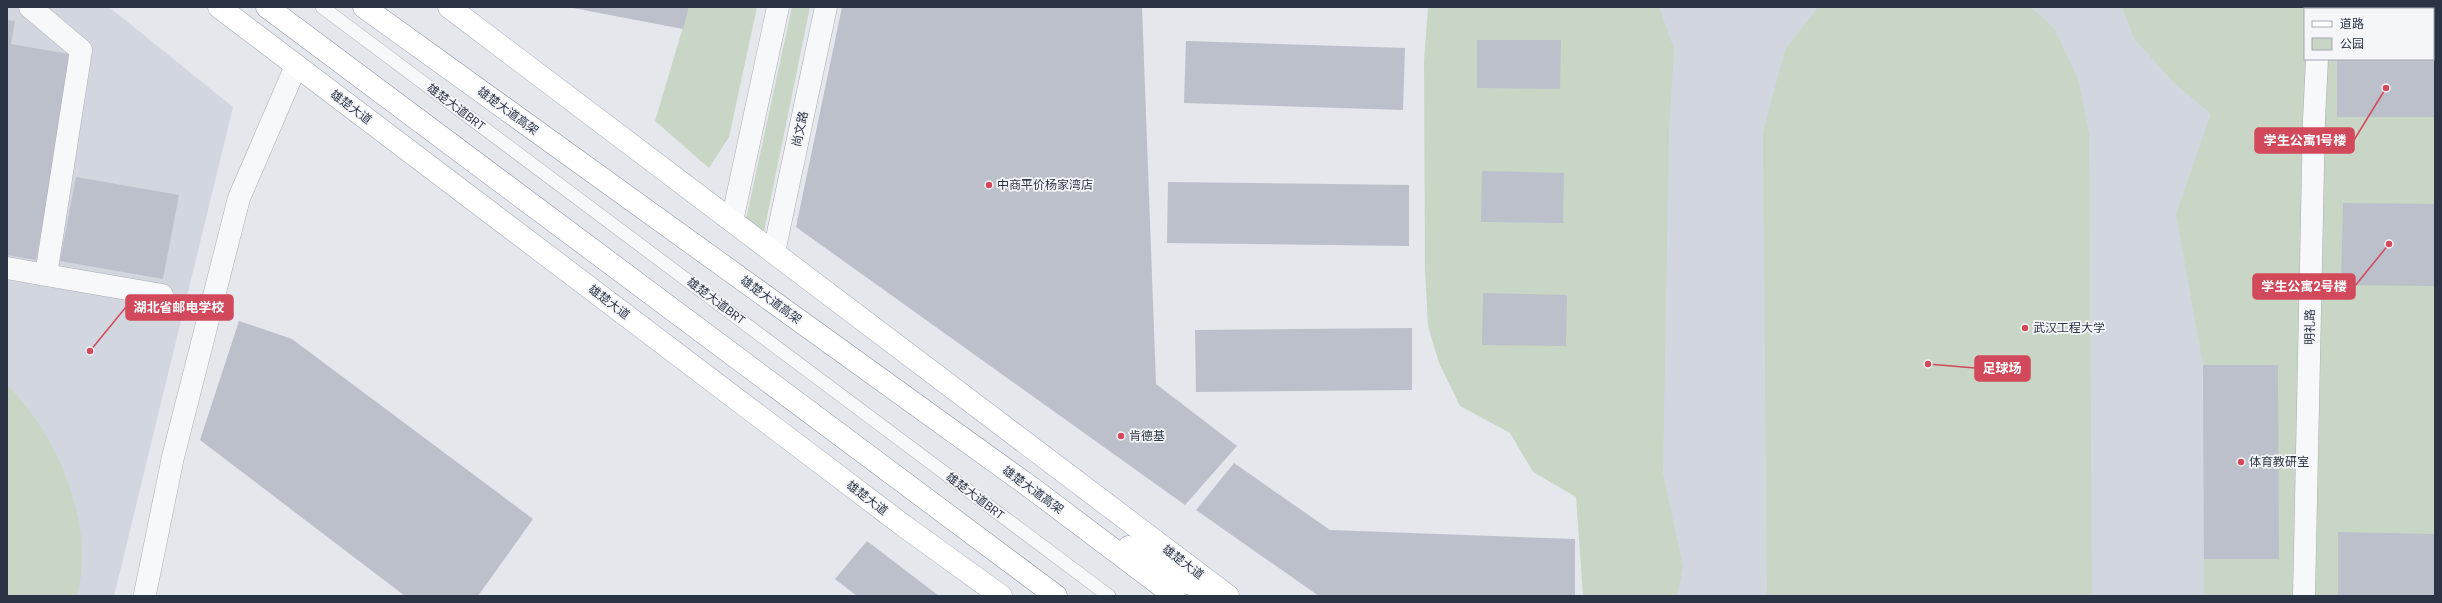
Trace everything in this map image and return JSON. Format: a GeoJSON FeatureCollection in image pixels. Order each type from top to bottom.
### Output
{"type":"FeatureCollection","features":[{"type":"Feature","properties":{"kind":"main road","name":"雄楚大道"},"geometry":{"type":"LineString","coordinates":[[219,7],[904,526],[1001,596]]}},
{"type":"Feature","properties":{"kind":"main road"},"geometry":{"type":"LineString","coordinates":[[267,7],[1056,596]]}},
{"type":"Feature","properties":{"kind":"main road","name":"雄楚大道高架"},"geometry":{"type":"LineString","coordinates":[[364,7],[1032,489],[1175,596]]}},
{"type":"Feature","properties":{"kind":"main road","name":"雄楚大道"},"geometry":{"type":"LineString","coordinates":[[450,7],[1228,596]]}},
{"type":"Feature","properties":{"kind":"main road"},"geometry":{"type":"LineString","coordinates":[[1032,489],[1212,596]]}},
{"type":"Feature","properties":{"kind":"street"},"geometry":{"type":"LineString","coordinates":[[30,7],[82,50],[46,275]]}},
{"type":"Feature","properties":{"kind":"street"},"geometry":{"type":"LineString","coordinates":[[732,220],[778,7]]}},
{"type":"Feature","properties":{"kind":"street","name":"尚文路"},"geometry":{"type":"LineString","coordinates":[[774,252],[826,7]]}},
{"type":"Feature","properties":{"kind":"street","name":"明礼路"},"geometry":{"type":"LineString","coordinates":[[2304,596],[2314,120],[2317,60]]}},
{"type":"Feature","properties":{"kind":"street"},"geometry":{"type":"LineString","coordinates":[[144,594],[173,457],[239,198],[296,66]]}},
{"type":"Feature","properties":{"kind":"street"},"geometry":{"type":"LineString","coordinates":[[7,268],[162,295]]}},
{"type":"Feature","properties":{"kind":"lane","name":"雄楚大道BRT"},"geometry":{"type":"LineString","coordinates":[[322,7],[1109,596]]}},
{"type":"Feature","properties":{"kind":"shaded area"},"geometry":{"type":"Polygon","coordinates":[[[7,7],[109,7],[233,107],[114,596],[7,596],[7,7]]]}},
{"type":"Feature","properties":{"kind":"shaded area","name":"武汉工程大学"},"geometry":{"type":"Polygon","coordinates":[[[1613,7],[2435,7],[2435,596],[1618,596],[1613,7]]]}},
{"type":"Feature","properties":{"kind":"green space"},"geometry":{"type":"Polygon","coordinates":[[[689,7],[757,7],[729,137],[709,168],[655,121],[689,7]]]}},
{"type":"Feature","properties":{"kind":"green space"},"geometry":{"type":"Polygon","coordinates":[[[792,7],[810,7],[760,251],[742,238],[792,7]]]}},
{"type":"Feature","properties":{"kind":"green space"},"geometry":{"type":"Polygon","coordinates":[[[1428,7],[1659,7],[1674,49],[1669,129],[1663,473],[1683,567],[1677,596],[1583,596],[1576,497],[1533,472],[1510,433],[1460,406],[1439,363],[1428,326],[1425,269],[1424,61],[1428,7]]]}},
{"type":"Feature","properties":{"kind":"green space"},"geometry":{"type":"Polygon","coordinates":[[[1818,7],[2031,7],[2055,30],[2078,79],[2089,133],[2092,596],[1767,596],[1763,133],[1785,50],[1818,7]]]}},
{"type":"Feature","properties":{"kind":"green space"},"geometry":{"type":"Polygon","coordinates":[[[2122,7],[2435,7],[2435,596],[2204,596],[2203,365],[2176,214],[2211,114],[2174,83],[2134,38],[2122,7]]]}},
{"type":"Feature","properties":{"kind":"green space"},"geometry":{"type":"Polygon","coordinates":[[[7,385],[25,405],[42,429],[57,455],[68,482],[77,511],[81,540],[82,568],[77,596],[7,596],[7,385]]]}},
{"type":"Feature","properties":{"kind":"building"},"geometry":{"type":"Polygon","coordinates":[[[568,7],[689,7],[683,29],[568,7]]]}},
{"type":"Feature","properties":{"kind":"building"},"geometry":{"type":"Polygon","coordinates":[[[842,7],[1142,7],[1156,384],[1237,446],[1185,505],[796,227],[842,7]]]}},
{"type":"Feature","properties":{"kind":"building"},"geometry":{"type":"Polygon","coordinates":[[[7,20],[15,21],[11,44],[74,55],[36,260],[7,255],[7,20]]]}},
{"type":"Feature","properties":{"kind":"building"},"geometry":{"type":"Polygon","coordinates":[[[2435,38],[2435,117],[2337,117],[2337,60],[2434,60],[2435,38]]]}},
{"type":"Feature","properties":{"kind":"building"},"geometry":{"type":"Polygon","coordinates":[[[1477,40],[1561,40],[1560,89],[1477,88],[1477,40]]]}},
{"type":"Feature","properties":{"kind":"building"},"geometry":{"type":"Polygon","coordinates":[[[1186,41],[1405,48],[1403,110],[1184,103],[1186,41]]]}},
{"type":"Feature","properties":{"kind":"building"},"geometry":{"type":"Polygon","coordinates":[[[1482,171],[1564,173],[1563,223],[1481,222],[1482,171]]]}},
{"type":"Feature","properties":{"kind":"building"},"geometry":{"type":"Polygon","coordinates":[[[76,177],[179,195],[163,279],[60,261],[76,177]]]}},
{"type":"Feature","properties":{"kind":"building"},"geometry":{"type":"Polygon","coordinates":[[[1168,182],[1409,185],[1409,246],[1167,243],[1168,182]]]}},
{"type":"Feature","properties":{"kind":"building"},"geometry":{"type":"Polygon","coordinates":[[[2343,203],[2435,204],[2435,286],[2341,285],[2343,203]]]}},
{"type":"Feature","properties":{"kind":"building"},"geometry":{"type":"Polygon","coordinates":[[[1483,293],[1567,295],[1566,346],[1482,345],[1483,293]]]}},
{"type":"Feature","properties":{"kind":"building"},"geometry":{"type":"Polygon","coordinates":[[[239,321],[292,339],[533,519],[478,596],[405,596],[200,440],[239,321]]]}},
{"type":"Feature","properties":{"kind":"building"},"geometry":{"type":"Polygon","coordinates":[[[1412,328],[1412,390],[1196,392],[1195,330],[1412,328]]]}},
{"type":"Feature","properties":{"kind":"building","name":"体育教研室"},"geometry":{"type":"Polygon","coordinates":[[[2203,365],[2278,365],[2279,559],[2204,559],[2203,365]]]}},
{"type":"Feature","properties":{"kind":"building"},"geometry":{"type":"Polygon","coordinates":[[[1234,463],[1330,530],[1575,539],[1575,596],[1319,596],[1196,510],[1234,463]]]}},
{"type":"Feature","properties":{"kind":"building"},"geometry":{"type":"Polygon","coordinates":[[[2338,532],[2435,534],[2435,596],[2338,596],[2338,532]]]}},
{"type":"Feature","properties":{"kind":"building"},"geometry":{"type":"Polygon","coordinates":[[[867,541],[939,596],[857,596],[835,579],[867,541]]]}},
{"type":"Feature","properties":{"kind":"place","name":"学生公寓1号楼"},"geometry":{"type":"Point","coordinates":[2386,88]}},
{"type":"Feature","properties":{"kind":"place","name":"中商平价杨家湾店"},"geometry":{"type":"Point","coordinates":[989,185]}},
{"type":"Feature","properties":{"kind":"place","name":"学生公寓2号楼"},"geometry":{"type":"Point","coordinates":[2389,244]}},
{"type":"Feature","properties":{"kind":"place","name":"武汉工程大学"},"geometry":{"type":"Point","coordinates":[2025,328]}},
{"type":"Feature","properties":{"kind":"place","name":"湖北省邮电学校"},"geometry":{"type":"Point","coordinates":[90,351]}},
{"type":"Feature","properties":{"kind":"place","name":"足球场"},"geometry":{"type":"Point","coordinates":[1928,364]}},
{"type":"Feature","properties":{"kind":"place","name":"肯德基"},"geometry":{"type":"Point","coordinates":[1121,436]}},
{"type":"Feature","properties":{"kind":"place","name":"体育教研室"},"geometry":{"type":"Point","coordinates":[2241,462]}}]}
